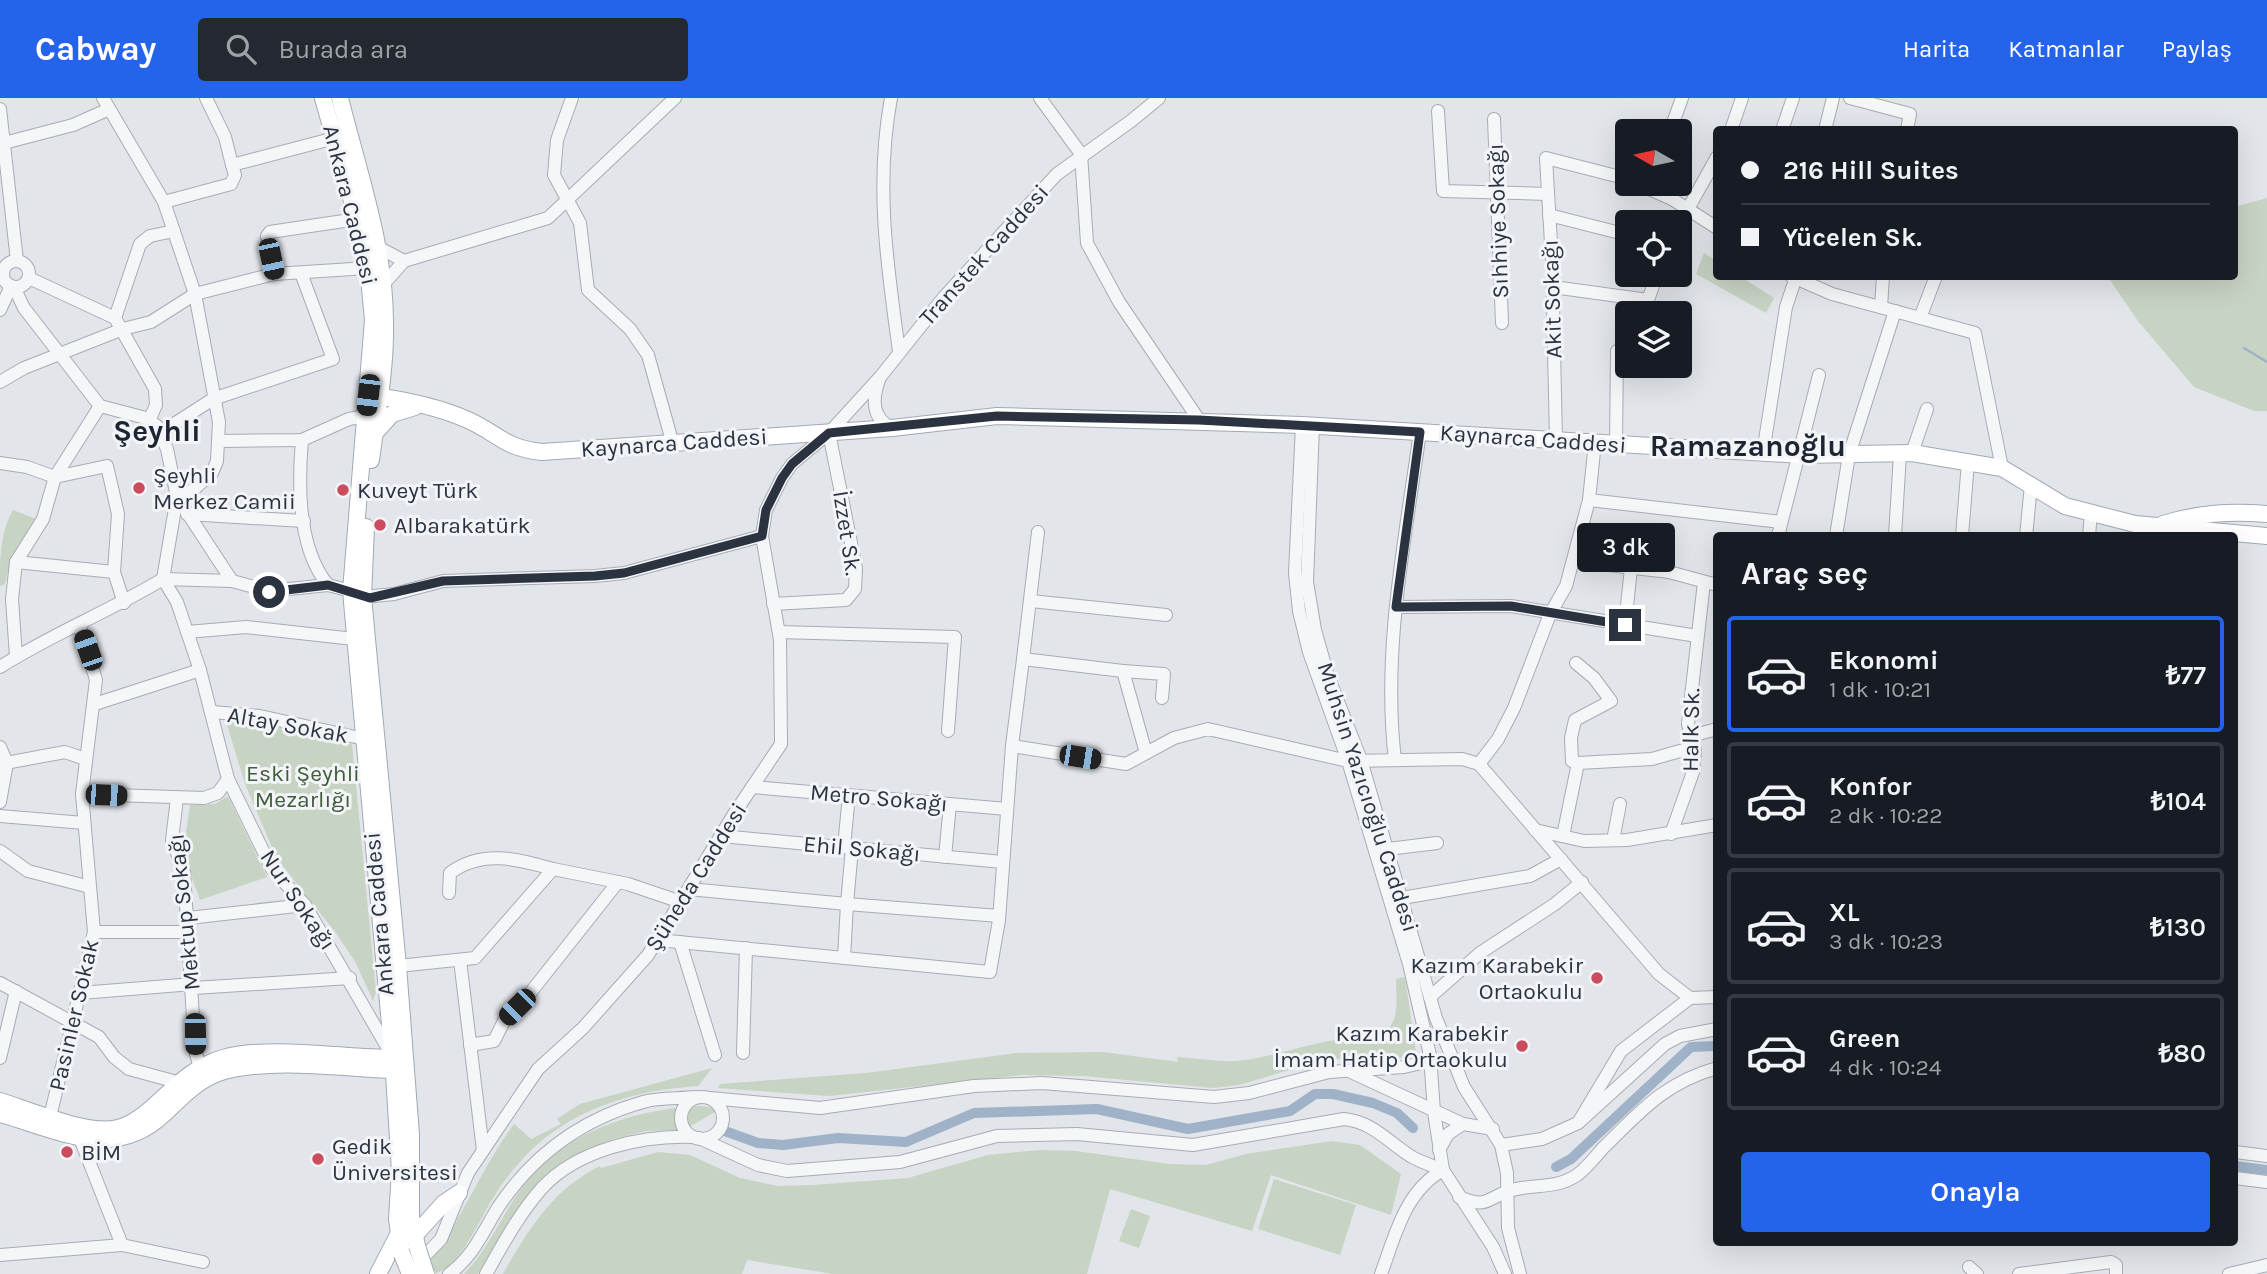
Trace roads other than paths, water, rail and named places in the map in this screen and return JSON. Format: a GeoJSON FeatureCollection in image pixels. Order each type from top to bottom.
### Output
{"type":"FeatureCollection","features":[{"type":"Feature","properties":{"kind":"main road","name":"Ankara Caddesi"},"geometry":{"type":"LineString","coordinates":[[323,98],[357,219],[368,268],[373,320],[375,433],[357,594],[398,966],[397,1064],[408,1274]]}},
{"type":"Feature","properties":{"kind":"main road","name":"Ankara Caddesi"},"geometry":{"type":"LineString","coordinates":[[340,98],[383,285],[383,379],[365,416],[354,639],[387,1008],[397,1064]]}},
{"type":"Feature","properties":{"kind":"main road"},"geometry":{"type":"LineString","coordinates":[[383,379],[418,406]]}},
{"type":"Feature","properties":{"kind":"main road","name":"Kaynarca Caddesi"},"geometry":{"type":"LineString","coordinates":[[374,396],[471,421],[502,443],[521,450],[542,452],[672,441],[829,433],[997,416],[1308,425],[1798,455],[1906,454],[2002,468],[2065,506],[2139,529],[2209,529],[2234,532]]}},
{"type":"Feature","properties":{"kind":"main road"},"geometry":{"type":"LineString","coordinates":[[375,433],[392,414],[418,406]]}},
{"type":"Feature","properties":{"kind":"main road"},"geometry":{"type":"LineString","coordinates":[[2139,529],[2193,514],[2228,511],[2267,514]]}},
{"type":"Feature","properties":{"kind":"main road","name":"Kaynarca Caddesi"},"geometry":{"type":"LineString","coordinates":[[2238,532],[2267,536]]}},
{"type":"Feature","properties":{"kind":"main road"},"geometry":{"type":"LineString","coordinates":[[0,1101],[50,1117],[106,1130],[117,1129],[143,1115],[177,1082],[200,1068],[242,1054],[397,1064]]}},
{"type":"Feature","properties":{"kind":"main road"},"geometry":{"type":"LineString","coordinates":[[0,1114],[105,1141],[133,1136],[148,1129],[194,1087],[222,1072],[254,1066],[397,1064]]}},
{"type":"Feature","properties":{"kind":"main road"},"geometry":{"type":"LineString","coordinates":[[379,1274],[444,1203],[459,1193]]}},
{"type":"Feature","properties":{"kind":"main road","name":"Ankara Caddesi"},"geometry":{"type":"LineString","coordinates":[[408,1242],[426,1274]]}},
{"type":"Feature","properties":{"kind":"street"},"geometry":{"type":"LineString","coordinates":[[164,202],[231,184],[234,175],[225,137],[206,98]]}},
{"type":"Feature","properties":{"kind":"street"},"geometry":{"type":"LineString","coordinates":[[572,98],[553,159],[554,176],[580,223],[589,290],[630,329],[648,355],[672,441]]}},
{"type":"Feature","properties":{"kind":"street"},"geometry":{"type":"LineString","coordinates":[[383,285],[404,261],[548,218],[675,98]]}},
{"type":"Feature","properties":{"kind":"street"},"geometry":{"type":"LineString","coordinates":[[891,98],[886,128],[883,234],[899,351]]}},
{"type":"Feature","properties":{"kind":"street"},"geometry":{"type":"LineString","coordinates":[[1040,98],[1081,154],[1087,243],[1119,302],[1199,420]]}},
{"type":"Feature","properties":{"kind":"street","name":"Transtek Caddesi"},"geometry":{"type":"LineString","coordinates":[[829,433],[881,376],[899,351],[1002,231],[1057,173],[1131,121],[1158,98]]}},
{"type":"Feature","properties":{"kind":"street"},"geometry":{"type":"LineString","coordinates":[[1674,119],[1682,98]]}},
{"type":"Feature","properties":{"kind":"street"},"geometry":{"type":"LineString","coordinates":[[1732,126],[1742,98]]}},
{"type":"Feature","properties":{"kind":"street"},"geometry":{"type":"LineString","coordinates":[[1783,126],[1793,98]]}},
{"type":"Feature","properties":{"kind":"street"},"geometry":{"type":"LineString","coordinates":[[1826,126],[1833,98]]}},
{"type":"Feature","properties":{"kind":"street"},"geometry":{"type":"LineString","coordinates":[[1850,98],[1910,114],[1908,126]]}},
{"type":"Feature","properties":{"kind":"street"},"geometry":{"type":"LineString","coordinates":[[3,140],[72,125],[105,104],[164,202],[195,294],[219,422],[219,441],[212,472],[193,490],[177,497]]}},
{"type":"Feature","properties":{"kind":"street"},"geometry":{"type":"LineString","coordinates":[[0,108],[8,263],[3,271],[8,285],[59,356],[100,406],[149,421],[160,433],[177,497],[232,581]]}},
{"type":"Feature","properties":{"kind":"street"},"geometry":{"type":"LineString","coordinates":[[1438,111],[1443,191],[1548,194]]}},
{"type":"Feature","properties":{"kind":"street","name":"Sıhhiye Sokağı"},"geometry":{"type":"LineString","coordinates":[[1494,119],[1502,323]]}},
{"type":"Feature","properties":{"kind":"street"},"geometry":{"type":"LineString","coordinates":[[232,165],[335,138]]}},
{"type":"Feature","properties":{"kind":"street","name":"Akit Sokağı"},"geometry":{"type":"LineString","coordinates":[[1556,440],[1553,286],[1546,158],[1615,176]]}},
{"type":"Feature","properties":{"kind":"street"},"geometry":{"type":"LineString","coordinates":[[1687,209],[1713,164]]}},
{"type":"Feature","properties":{"kind":"street"},"geometry":{"type":"LineString","coordinates":[[1664,196],[1713,225]]}},
{"type":"Feature","properties":{"kind":"street"},"geometry":{"type":"LineString","coordinates":[[1549,215],[1615,232]]}},
{"type":"Feature","properties":{"kind":"street"},"geometry":{"type":"LineString","coordinates":[[274,274],[267,236],[270,232],[357,219]]}},
{"type":"Feature","properties":{"kind":"street"},"geometry":{"type":"LineString","coordinates":[[115,318],[140,244],[150,236],[174,231]]}},
{"type":"Feature","properties":{"kind":"street"},"geometry":{"type":"LineString","coordinates":[[376,246],[404,261]]}},
{"type":"Feature","properties":{"kind":"street"},"geometry":{"type":"LineString","coordinates":[[8,263],[27,266],[29,278],[25,284],[8,285]]}},
{"type":"Feature","properties":{"kind":"street"},"geometry":{"type":"LineString","coordinates":[[0,382],[24,368],[123,329],[151,322],[195,294],[274,274],[368,268]]}},
{"type":"Feature","properties":{"kind":"street"},"geometry":{"type":"LineString","coordinates":[[160,433],[213,399],[333,359],[301,274]]}},
{"type":"Feature","properties":{"kind":"street"},"geometry":{"type":"LineString","coordinates":[[29,278],[115,318],[155,389],[156,405],[149,421]]}},
{"type":"Feature","properties":{"kind":"street"},"geometry":{"type":"LineString","coordinates":[[1763,453],[1793,280]]}},
{"type":"Feature","properties":{"kind":"street"},"geometry":{"type":"LineString","coordinates":[[1799,280],[1881,307],[1975,332],[2002,468]]}},
{"type":"Feature","properties":{"kind":"street"},"geometry":{"type":"LineString","coordinates":[[1881,307],[1883,280]]}},
{"type":"Feature","properties":{"kind":"street"},"geometry":{"type":"LineString","coordinates":[[1920,318],[1934,280]]}},
{"type":"Feature","properties":{"kind":"street"},"geometry":{"type":"LineString","coordinates":[[0,310],[8,298],[8,285]]}},
{"type":"Feature","properties":{"kind":"street"},"geometry":{"type":"LineString","coordinates":[[1553,286],[1648,300],[1653,287]]}},
{"type":"Feature","properties":{"kind":"street"},"geometry":{"type":"LineString","coordinates":[[1837,532],[1849,454],[1895,311]]}},
{"type":"Feature","properties":{"kind":"street"},"geometry":{"type":"LineString","coordinates":[[1779,532],[1819,375]]}},
{"type":"Feature","properties":{"kind":"street"},"geometry":{"type":"LineString","coordinates":[[881,376],[875,391],[874,406],[880,419],[892,428]]}},
{"type":"Feature","properties":{"kind":"street"},"geometry":{"type":"LineString","coordinates":[[1616,444],[1617,378]]}},
{"type":"Feature","properties":{"kind":"street"},"geometry":{"type":"LineString","coordinates":[[16,657],[6,592],[16,562],[43,519],[55,477],[100,406]]}},
{"type":"Feature","properties":{"kind":"street"},"geometry":{"type":"LineString","coordinates":[[1896,532],[1906,454],[1927,409]]}},
{"type":"Feature","properties":{"kind":"street"},"geometry":{"type":"LineString","coordinates":[[219,441],[302,440],[349,419],[365,416]]}},
{"type":"Feature","properties":{"kind":"street","name":"Muhsin Yazıcıoğlu Caddesi"},"geometry":{"type":"LineString","coordinates":[[1308,425],[1295,573],[1299,611],[1309,652],[1355,760],[1388,849],[1436,1018],[1464,1087],[1501,1145],[1507,1167],[1508,1228],[1520,1274]]}},
{"type":"Feature","properties":{"kind":"street"},"geometry":{"type":"LineString","coordinates":[[1395,760],[1390,720],[1396,607],[1420,432]]}},
{"type":"Feature","properties":{"kind":"street","name":"Şüheda Caddesi"},"geometry":{"type":"LineString","coordinates":[[408,1274],[441,1239],[459,1193],[483,1150],[538,1069],[583,1028],[648,955],[781,744],[779,632],[762,536],[766,510],[792,464],[829,433]]}},
{"type":"Feature","properties":{"kind":"street","name":"İzzet Sk."},"geometry":{"type":"LineString","coordinates":[[774,604],[841,601],[848,598],[855,589],[854,552],[829,433]]}},
{"type":"Feature","properties":{"kind":"street"},"geometry":{"type":"LineString","coordinates":[[302,440],[300,467],[304,521],[313,561],[328,585]]}},
{"type":"Feature","properties":{"kind":"street"},"geometry":{"type":"LineString","coordinates":[[1479,764],[1498,740],[1514,708],[1550,614],[1566,586],[1579,529],[1589,500],[1595,442]]}},
{"type":"Feature","properties":{"kind":"street"},"geometry":{"type":"LineString","coordinates":[[1962,532],[1968,462]]}},
{"type":"Feature","properties":{"kind":"street"},"geometry":{"type":"LineString","coordinates":[[0,463],[27,467],[55,477],[107,466],[118,514],[114,572],[124,603]]}},
{"type":"Feature","properties":{"kind":"street"},"geometry":{"type":"LineString","coordinates":[[2026,532],[2031,485]]}},
{"type":"Feature","properties":{"kind":"street"},"geometry":{"type":"LineString","coordinates":[[163,579],[177,497]]}},
{"type":"Feature","properties":{"kind":"street"},"geometry":{"type":"LineString","coordinates":[[1589,500],[1781,522]]}},
{"type":"Feature","properties":{"kind":"street"},"geometry":{"type":"LineString","coordinates":[[2089,532],[2091,513]]}},
{"type":"Feature","properties":{"kind":"street"},"geometry":{"type":"LineString","coordinates":[[187,514],[304,521]]}},
{"type":"Feature","properties":{"kind":"street"},"geometry":{"type":"LineString","coordinates":[[658,940],[990,972],[999,916],[1012,746],[1038,532]]}},
{"type":"Feature","properties":{"kind":"street"},"geometry":{"type":"LineString","coordinates":[[0,667],[124,603],[163,579],[232,581],[269,592],[328,585],[357,594],[394,594],[443,581],[624,573],[762,536]]}},
{"type":"Feature","properties":{"kind":"street"},"geometry":{"type":"LineString","coordinates":[[1573,561],[1670,572],[1710,583]]}},
{"type":"Feature","properties":{"kind":"street"},"geometry":{"type":"LineString","coordinates":[[16,562],[114,572]]}},
{"type":"Feature","properties":{"kind":"street"},"geometry":{"type":"LineString","coordinates":[[1625,625],[1631,568]]}},
{"type":"Feature","properties":{"kind":"street","name":"Nur Sokağı"},"geometry":{"type":"LineString","coordinates":[[163,579],[177,602],[200,670],[228,779],[272,869],[305,905],[370,1013],[397,1064]]}},
{"type":"Feature","properties":{"kind":"street","name":"Halk Sk."},"geometry":{"type":"LineString","coordinates":[[1671,834],[1693,772],[1693,741],[1688,724],[1697,636],[1710,583]]}},
{"type":"Feature","properties":{"kind":"street"},"geometry":{"type":"LineString","coordinates":[[1031,601],[1166,615]]}},
{"type":"Feature","properties":{"kind":"street"},"geometry":{"type":"LineString","coordinates":[[1396,607],[1511,606],[1697,636]]}},
{"type":"Feature","properties":{"kind":"street","name":"Pasinler Sokak"},"geometry":{"type":"LineString","coordinates":[[50,1117],[94,932],[82,794],[95,704],[95,670],[79,624]]}},
{"type":"Feature","properties":{"kind":"street"},"geometry":{"type":"LineString","coordinates":[[187,632],[246,627],[354,639]]}},
{"type":"Feature","properties":{"kind":"street"},"geometry":{"type":"LineString","coordinates":[[779,632],[955,637],[948,731]]}},
{"type":"Feature","properties":{"kind":"street"},"geometry":{"type":"LineString","coordinates":[[1023,659],[1164,674],[1162,698]]}},
{"type":"Feature","properties":{"kind":"street"},"geometry":{"type":"LineString","coordinates":[[1576,663],[1594,678],[1611,701],[1575,720],[1571,738],[1572,761],[1578,763],[1652,759],[1713,731]]}},
{"type":"Feature","properties":{"kind":"street"},"geometry":{"type":"LineString","coordinates":[[95,704],[200,670]]}},
{"type":"Feature","properties":{"kind":"street"},"geometry":{"type":"LineString","coordinates":[[1123,671],[1146,753]]}},
{"type":"Feature","properties":{"kind":"street","name":"Altay Sokak"},"geometry":{"type":"LineString","coordinates":[[212,712],[260,716],[364,739]]}},
{"type":"Feature","properties":{"kind":"street"},"geometry":{"type":"LineString","coordinates":[[1012,746],[1126,764],[1174,738],[1208,729],[1355,760],[1462,759],[1479,764],[1659,974],[1690,999]]}},
{"type":"Feature","properties":{"kind":"street"},"geometry":{"type":"LineString","coordinates":[[0,747],[3,764],[0,802]]}},
{"type":"Feature","properties":{"kind":"street"},"geometry":{"type":"LineString","coordinates":[[3,764],[65,752],[85,759]]}},
{"type":"Feature","properties":{"kind":"street","name":"Muhsin Yazıcıoğlu Caddesi"},"geometry":{"type":"LineString","coordinates":[[1355,760],[1430,1055],[1434,1112],[1443,1170],[1493,1247],[1505,1274]]}},
{"type":"Feature","properties":{"kind":"street"},"geometry":{"type":"LineString","coordinates":[[1563,836],[1578,763]]}},
{"type":"Feature","properties":{"kind":"street"},"geometry":{"type":"LineString","coordinates":[[82,794],[177,798],[211,796],[218,793],[228,779]]}},
{"type":"Feature","properties":{"kind":"street","name":"Metro Sokağı"},"geometry":{"type":"LineString","coordinates":[[752,787],[1007,809]]}},
{"type":"Feature","properties":{"kind":"street"},"geometry":{"type":"LineString","coordinates":[[844,958],[849,795]]}},
{"type":"Feature","properties":{"kind":"street","name":"Mektup Sokağı"},"geometry":{"type":"LineString","coordinates":[[177,798],[172,840],[184,872],[195,1050],[200,1068]]}},
{"type":"Feature","properties":{"kind":"street"},"geometry":{"type":"LineString","coordinates":[[944,857],[950,804]]}},
{"type":"Feature","properties":{"kind":"street"},"geometry":{"type":"LineString","coordinates":[[1613,840],[1620,804]]}},
{"type":"Feature","properties":{"kind":"street"},"geometry":{"type":"LineString","coordinates":[[0,816],[84,823]]}},
{"type":"Feature","properties":{"kind":"street"},"geometry":{"type":"LineString","coordinates":[[1535,830],[1584,841],[1671,834],[1713,826]]}},
{"type":"Feature","properties":{"kind":"street","name":"Ehil Sokağı"},"geometry":{"type":"LineString","coordinates":[[721,836],[1003,862]]}},
{"type":"Feature","properties":{"kind":"street"},"geometry":{"type":"LineString","coordinates":[[1388,849],[1437,843]]}},
{"type":"Feature","properties":{"kind":"street"},"geometry":{"type":"LineString","coordinates":[[0,851],[28,871],[90,887]]}},
{"type":"Feature","properties":{"kind":"street"},"geometry":{"type":"LineString","coordinates":[[449,893],[450,873],[478,859],[507,857],[618,882],[681,902]]}},
{"type":"Feature","properties":{"kind":"street"},"geometry":{"type":"LineString","coordinates":[[1402,898],[1530,876],[1561,859]]}},
{"type":"Feature","properties":{"kind":"street"},"geometry":{"type":"LineString","coordinates":[[398,966],[475,958],[553,869]]}},
{"type":"Feature","properties":{"kind":"street"},"geometry":{"type":"LineString","coordinates":[[470,1045],[494,1041],[506,1017],[527,997],[618,882]]}},
{"type":"Feature","properties":{"kind":"street"},"geometry":{"type":"LineString","coordinates":[[1430,997],[1480,953],[1555,904],[1582,882]]}},
{"type":"Feature","properties":{"kind":"street"},"geometry":{"type":"LineString","coordinates":[[689,889],[999,916]]}},
{"type":"Feature","properties":{"kind":"street"},"geometry":{"type":"LineString","coordinates":[[188,918],[305,905]]}},
{"type":"Feature","properties":{"kind":"street"},"geometry":{"type":"LineString","coordinates":[[94,932],[189,932]]}},
{"type":"Feature","properties":{"kind":"street"},"geometry":{"type":"LineString","coordinates":[[680,942],[715,1055]]}},
{"type":"Feature","properties":{"kind":"street"},"geometry":{"type":"LineString","coordinates":[[743,1053],[746,948]]}},
{"type":"Feature","properties":{"kind":"street"},"geometry":{"type":"LineString","coordinates":[[460,960],[483,1150]]}},
{"type":"Feature","properties":{"kind":"street"},"geometry":{"type":"LineString","coordinates":[[80,993],[349,978]]}},
{"type":"Feature","properties":{"kind":"street"},"geometry":{"type":"LineString","coordinates":[[0,983],[99,1037],[114,1057],[129,1069],[177,1082]]}},
{"type":"Feature","properties":{"kind":"street"},"geometry":{"type":"LineString","coordinates":[[0,1058],[16,991]]}},
{"type":"Feature","properties":{"kind":"street"},"geometry":{"type":"LineString","coordinates":[[1578,1123],[1621,1051],[1690,999],[1713,997]]}},
{"type":"Feature","properties":{"kind":"street"},"geometry":{"type":"LineString","coordinates":[[370,1013],[380,1016],[387,1008]]}},
{"type":"Feature","properties":{"kind":"street"},"geometry":{"type":"LineString","coordinates":[[1501,1145],[1542,1139],[1578,1123],[1665,1044],[1680,1036],[1713,1030]]}},
{"type":"Feature","properties":{"kind":"street"},"geometry":{"type":"LineString","coordinates":[[449,1274],[479,1243],[499,1207],[521,1177],[573,1130],[645,1101],[696,1097],[820,1108],[974,1086],[1042,1083],[1214,1097],[1250,1093],[1313,1075],[1404,1067],[1421,1063],[1430,1055]]}},
{"type":"Feature","properties":{"kind":"street"},"geometry":{"type":"LineString","coordinates":[[1458,1196],[1482,1202],[1498,1199],[1508,1191],[1556,1186],[1578,1174],[1658,1096],[1681,1080],[1713,1069]]}},
{"type":"Feature","properties":{"kind":"street"},"geometry":{"type":"LineString","coordinates":[[1347,1070],[1463,1124],[1493,1129]]}},
{"type":"Feature","properties":{"kind":"street"},"geometry":{"type":"LineString","coordinates":[[696,1097],[681,1112],[682,1126],[696,1138],[758,1165],[787,1171],[900,1162],[997,1136],[1077,1134],[1193,1145],[1344,1119],[1359,1121],[1374,1128],[1412,1157],[1443,1170]]}},
{"type":"Feature","properties":{"kind":"street"},"geometry":{"type":"LineString","coordinates":[[486,1274],[515,1221],[544,1185],[578,1162],[619,1146],[670,1136],[712,1136],[721,1126],[720,1107],[710,1098]]}},
{"type":"Feature","properties":{"kind":"street"},"geometry":{"type":"LineString","coordinates":[[1440,1150],[1448,1134],[1463,1124]]}},
{"type":"Feature","properties":{"kind":"street"},"geometry":{"type":"LineString","coordinates":[[79,1136],[122,1245]]}},
{"type":"Feature","properties":{"kind":"street"},"geometry":{"type":"LineString","coordinates":[[2238,1152],[2267,1156]]}},
{"type":"Feature","properties":{"kind":"street"},"geometry":{"type":"LineString","coordinates":[[1381,1274],[1414,1195],[1427,1179],[1443,1170]]}},
{"type":"Feature","properties":{"kind":"street"},"geometry":{"type":"LineString","coordinates":[[2238,1178],[2267,1181]]}},
{"type":"Feature","properties":{"kind":"street"},"geometry":{"type":"LineString","coordinates":[[0,1255],[122,1245],[203,1262]]}},
{"type":"Feature","properties":{"kind":"street"},"geometry":{"type":"LineString","coordinates":[[2019,1274],[2111,1262],[2116,1265],[2116,1274]]}},
{"type":"Feature","properties":{"kind":"street"},"geometry":{"type":"LineString","coordinates":[[2229,1274],[2267,1265]]}},
{"type":"Feature","properties":{"kind":"waterway"},"geometry":{"type":"LineString","coordinates":[[2244,348],[2267,362]]}},
{"type":"Feature","properties":{"kind":"waterway"},"geometry":{"type":"LineString","coordinates":[[1556,1167],[1571,1159],[1691,1047],[1713,1046]]}},
{"type":"Feature","properties":{"kind":"waterway"},"geometry":{"type":"LineString","coordinates":[[722,1130],[758,1143],[783,1145],[838,1138],[906,1142],[974,1113],[1097,1109],[1188,1129],[1290,1111],[1315,1094],[1333,1094],[1373,1103],[1397,1113],[1413,1128]]}},
{"type":"Feature","properties":{"kind":"waterway"},"geometry":{"type":"LineString","coordinates":[[2238,1166],[2267,1170]]}},
{"type":"Feature","properties":{"kind":"place","name":"Şeyhli Merkez Camii"},"geometry":{"type":"Point","coordinates":[139,488]}},
{"type":"Feature","properties":{"kind":"place","name":"Kuveyt Türk"},"geometry":{"type":"Point","coordinates":[343,490]}},
{"type":"Feature","properties":{"kind":"place","name":"Albarakatürk"},"geometry":{"type":"Point","coordinates":[380,525]}},
{"type":"Feature","properties":{"kind":"place","name":"Kazım Karabekir Ortaokulu"},"geometry":{"type":"Point","coordinates":[1597,978]}},
{"type":"Feature","properties":{"kind":"place","name":"Kazım Karabekir İmam Hatip Ortaokulu"},"geometry":{"type":"Point","coordinates":[1522,1046]}},
{"type":"Feature","properties":{"kind":"place","name":"BİM"},"geometry":{"type":"Point","coordinates":[67,1152]}},
{"type":"Feature","properties":{"kind":"place","name":"Gedik Üniversitesi"},"geometry":{"type":"Point","coordinates":[318,1159]}},
{"type":"Feature","properties":{"kind":"district","name":"Şeyhli"},"geometry":{"type":"Point","coordinates":[157,431]}},
{"type":"Feature","properties":{"kind":"district","name":"Ramazanoğlu"},"geometry":{"type":"Point","coordinates":[1748,446]}},
{"type":"Feature","properties":{"kind":"park label","name":"Eski Şeyhli Mezarlığı"},"geometry":{"type":"Point","coordinates":[303,786]}}]}
